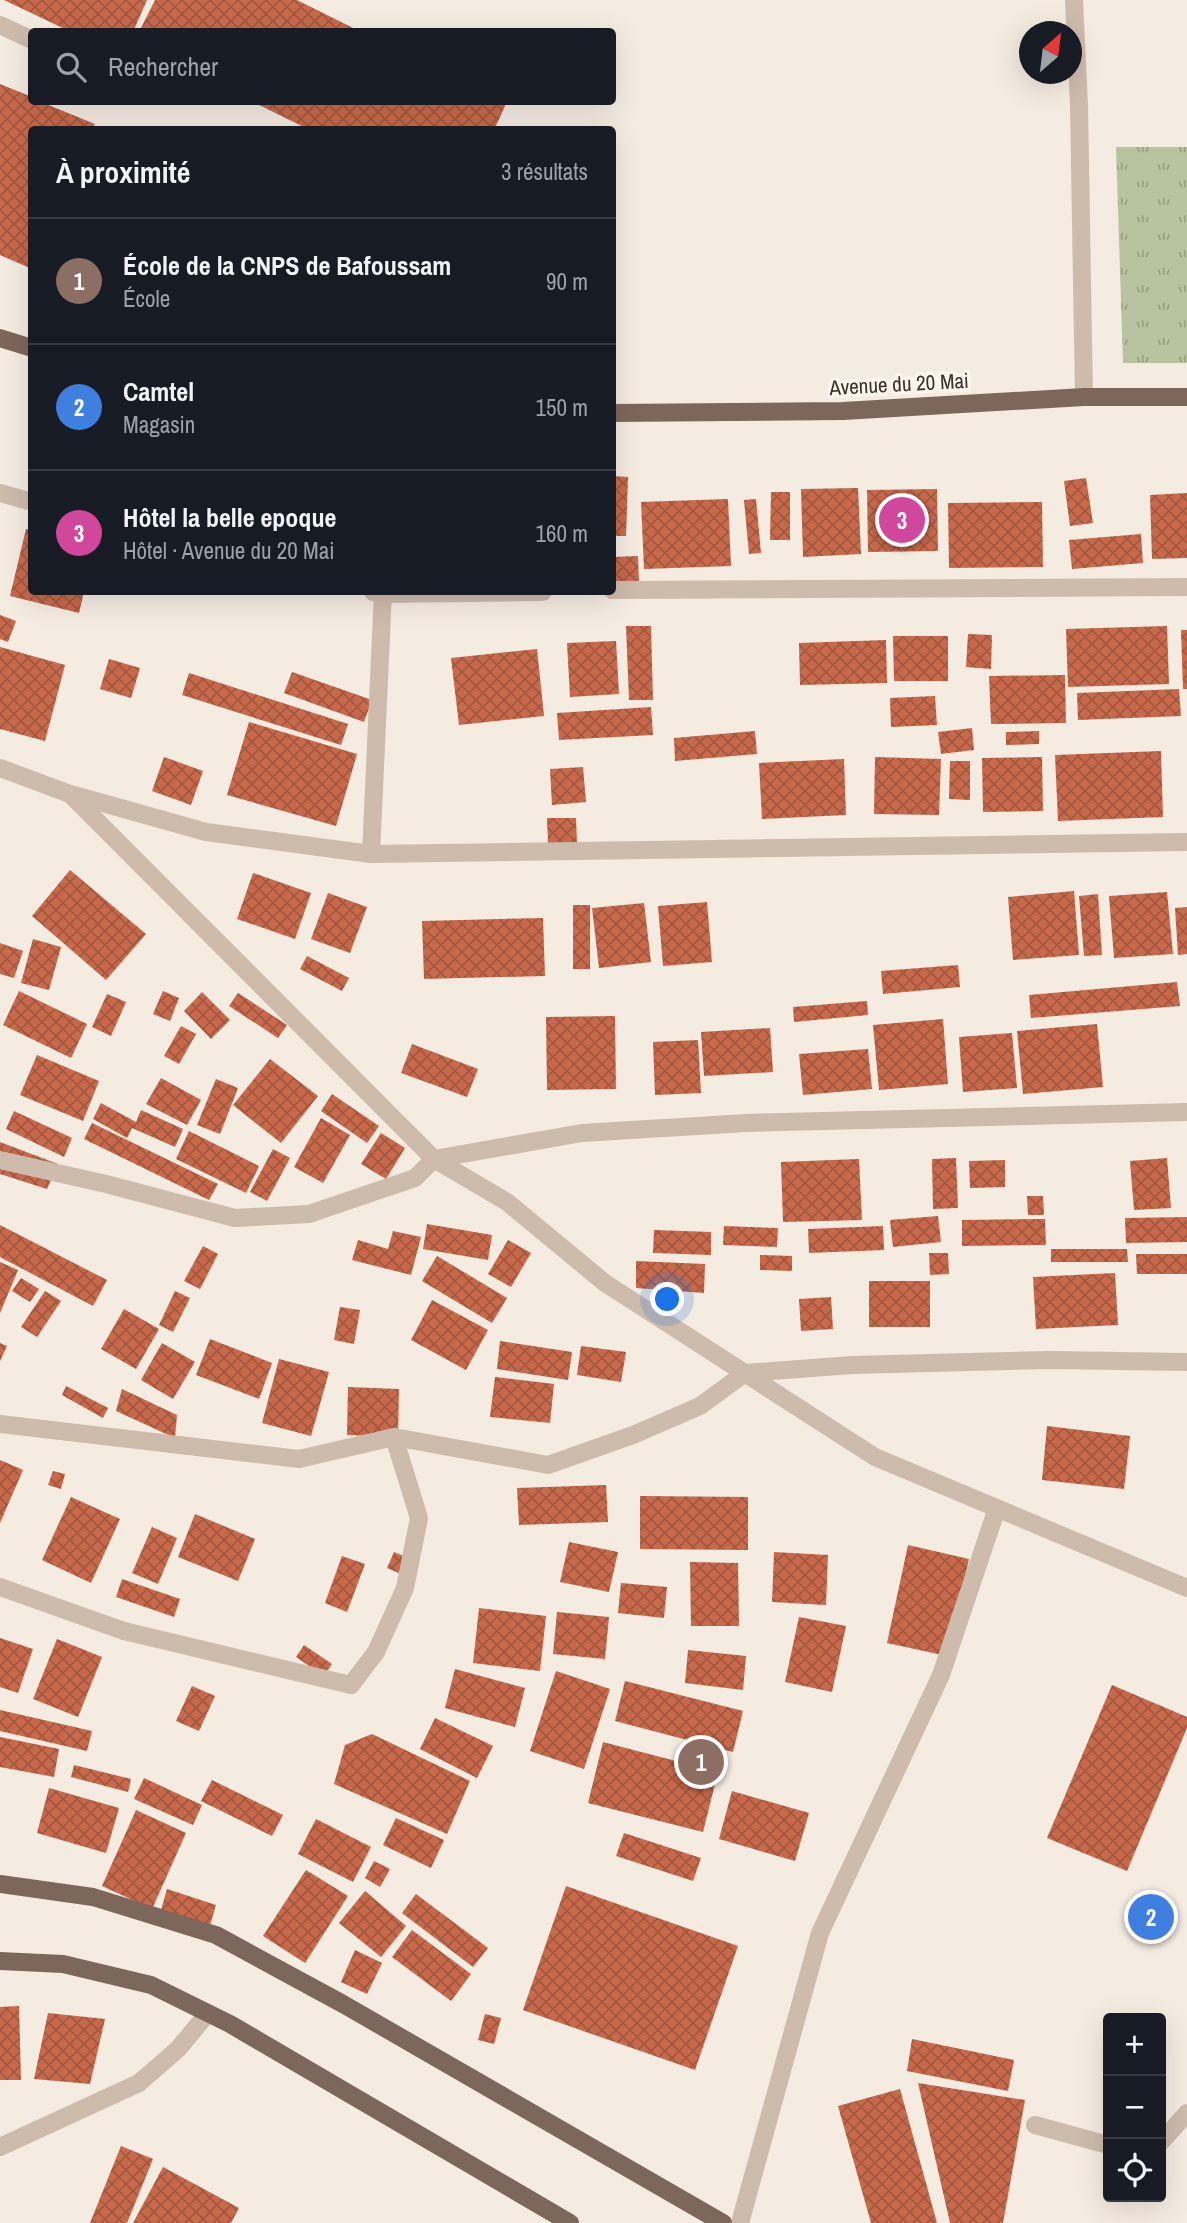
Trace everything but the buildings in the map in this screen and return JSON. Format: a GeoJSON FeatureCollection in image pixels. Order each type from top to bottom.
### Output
{"type":"FeatureCollection","features":[{"type":"Feature","properties":{"kind":"main road"},"geometry":{"type":"LineString","coordinates":[[0,338],[28,347]]}},
{"type":"Feature","properties":{"kind":"main road","name":"Avenue du 20 Mai"},"geometry":{"type":"LineString","coordinates":[[616,413],[843,411],[1084,397],[1187,397]]}},
{"type":"Feature","properties":{"kind":"main road"},"geometry":{"type":"LineString","coordinates":[[0,1884],[93,1897],[216,1935],[343,2004],[723,2223]]}},
{"type":"Feature","properties":{"kind":"main road"},"geometry":{"type":"LineString","coordinates":[[0,1961],[63,1964],[151,1985],[208,2013],[570,2223]]}},
{"type":"Feature","properties":{"kind":"street"},"geometry":{"type":"LineString","coordinates":[[1074,0],[1079,105],[1084,397]]}},
{"type":"Feature","properties":{"kind":"street"},"geometry":{"type":"LineString","coordinates":[[0,25],[28,38]]}},
{"type":"Feature","properties":{"kind":"street"},"geometry":{"type":"LineString","coordinates":[[0,493],[28,501]]}},
{"type":"Feature","properties":{"kind":"street"},"geometry":{"type":"LineString","coordinates":[[616,590],[1187,587]]}},
{"type":"Feature","properties":{"kind":"street"},"geometry":{"type":"LineString","coordinates":[[371,854],[380,595]]}},
{"type":"Feature","properties":{"kind":"street"},"geometry":{"type":"LineString","coordinates":[[0,768],[70,794],[206,832],[371,854],[1187,842]]}},
{"type":"Feature","properties":{"kind":"street"},"geometry":{"type":"LineString","coordinates":[[70,794],[434,1159],[507,1202],[605,1283],[874,1457],[1187,1588]]}},
{"type":"Feature","properties":{"kind":"street"},"geometry":{"type":"LineString","coordinates":[[0,1160],[106,1184],[235,1219],[309,1214],[415,1178],[434,1159],[582,1133],[746,1123],[1187,1112]]}},
{"type":"Feature","properties":{"kind":"street"},"geometry":{"type":"LineString","coordinates":[[0,1424],[299,1459],[394,1437],[548,1465],[633,1435],[700,1406],[745,1373],[852,1365],[1050,1360],[1187,1362]]}},
{"type":"Feature","properties":{"kind":"street"},"geometry":{"type":"LineString","coordinates":[[0,1587],[124,1630],[351,1685],[376,1652],[405,1588],[419,1518],[394,1437]]}},
{"type":"Feature","properties":{"kind":"street"},"geometry":{"type":"LineString","coordinates":[[740,2223],[820,1933],[941,1675],[997,1508]]}},
{"type":"Feature","properties":{"kind":"street"},"geometry":{"type":"LineString","coordinates":[[0,2147],[139,2083],[178,2049],[208,2013]]}},
{"type":"Feature","properties":{"kind":"street"},"geometry":{"type":"LineString","coordinates":[[1164,2139],[1187,2113]]}},
{"type":"Feature","properties":{"kind":"street"},"geometry":{"type":"LineString","coordinates":[[1035,2125],[1103,2144]]}},
{"type":"Feature","properties":{"kind":"green space"},"geometry":{"type":"Polygon","coordinates":[[[1116,147],[1187,147],[1187,363],[1123,363],[1116,147]]]}},
{"type":"Feature","properties":{"kind":"place","name":"Hôtel la belle epoque"},"geometry":{"type":"Point","coordinates":[902,520]}},
{"type":"Feature","properties":{"kind":"place","name":"École de la CNPS de Bafoussam"},"geometry":{"type":"Point","coordinates":[701,1762]}},
{"type":"Feature","properties":{"kind":"place","name":"Camtel"},"geometry":{"type":"Point","coordinates":[1151,1917]}}]}
